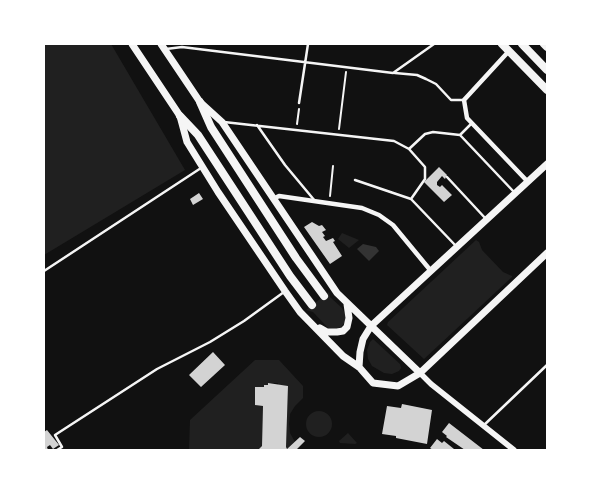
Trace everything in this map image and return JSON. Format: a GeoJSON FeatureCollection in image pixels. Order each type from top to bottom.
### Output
{"type":"FeatureCollection","features":[{"type":"Feature","properties":{"kind":"main road"},"geometry":{"type":"LineString","coordinates":[[132,44],[180,116],[198,135],[290,276],[312,305]]}},
{"type":"Feature","properties":{"kind":"main road"},"geometry":{"type":"LineString","coordinates":[[502,44],[547,90]]}},
{"type":"Feature","properties":{"kind":"main road"},"geometry":{"type":"LineString","coordinates":[[522,44],[547,70]]}},
{"type":"Feature","properties":{"kind":"main road"},"geometry":{"type":"LineString","coordinates":[[529,44],[547,62]]}},
{"type":"Feature","properties":{"kind":"main road"},"geometry":{"type":"LineString","coordinates":[[544,44],[547,47]]}},
{"type":"Feature","properties":{"kind":"main road"},"geometry":{"type":"LineString","coordinates":[[163,47],[200,102],[211,127],[296,258],[324,296]]}},
{"type":"Feature","properties":{"kind":"main road"},"geometry":{"type":"LineString","coordinates":[[200,102],[222,122],[326,279],[347,304],[420,373]]}},
{"type":"Feature","properties":{"kind":"main road"},"geometry":{"type":"LineString","coordinates":[[180,116],[187,142],[202,167],[300,312],[343,356],[359,368],[373,383],[398,386],[420,373],[547,253]]}},
{"type":"Feature","properties":{"kind":"main road"},"geometry":{"type":"LineString","coordinates":[[359,368],[363,339],[371,326],[547,164]]}},
{"type":"Feature","properties":{"kind":"main road"},"geometry":{"type":"LineString","coordinates":[[311,322],[327,332],[343,330],[347,327],[349,318],[347,304]]}},
{"type":"Feature","properties":{"kind":"street"},"geometry":{"type":"LineString","coordinates":[[509,51],[464,100],[467,118],[528,182]]}},
{"type":"Feature","properties":{"kind":"street"},"geometry":{"type":"LineString","coordinates":[[273,199],[279,196],[329,203],[362,208],[379,215],[393,226],[431,271]]}},
{"type":"Feature","properties":{"kind":"street"},"geometry":{"type":"LineString","coordinates":[[420,373],[431,384],[514,450]]}},
{"type":"Feature","properties":{"kind":"lane"},"geometry":{"type":"LineString","coordinates":[[300,103],[308,44]]}},
{"type":"Feature","properties":{"kind":"lane"},"geometry":{"type":"LineString","coordinates":[[394,73],[434,44]]}},
{"type":"Feature","properties":{"kind":"lane"},"geometry":{"type":"LineString","coordinates":[[163,47],[182,47],[417,75],[436,84],[451,100],[464,100]]}},
{"type":"Feature","properties":{"kind":"lane"},"geometry":{"type":"LineString","coordinates":[[222,122],[394,140],[409,149],[425,167],[425,179],[411,200]]}},
{"type":"Feature","properties":{"kind":"lane"},"geometry":{"type":"LineString","coordinates":[[460,135],[472,124]]}},
{"type":"Feature","properties":{"kind":"lane"},"geometry":{"type":"LineString","coordinates":[[257,125],[284,165],[315,201]]}},
{"type":"Feature","properties":{"kind":"lane"},"geometry":{"type":"LineString","coordinates":[[409,149],[425,134],[433,132],[460,135],[515,194]]}},
{"type":"Feature","properties":{"kind":"lane"},"geometry":{"type":"LineString","coordinates":[[44,271],[202,167]]}},
{"type":"Feature","properties":{"kind":"lane"},"geometry":{"type":"LineString","coordinates":[[447,177],[487,220]]}},
{"type":"Feature","properties":{"kind":"lane"},"geometry":{"type":"LineString","coordinates":[[355,180],[411,200],[457,247]]}},
{"type":"Feature","properties":{"kind":"lane"},"geometry":{"type":"LineString","coordinates":[[57,450],[62,447],[55,435],[158,369],[210,342],[244,321],[285,291]]}},
{"type":"Feature","properties":{"kind":"lane"},"geometry":{"type":"LineString","coordinates":[[483,426],[547,365]]}},
{"type":"Feature","properties":{"kind":"path"},"geometry":{"type":"LineString","coordinates":[[339,134],[346,67]]}},
{"type":"Feature","properties":{"kind":"path"},"geometry":{"type":"LineString","coordinates":[[296,129],[300,103]]}},
{"type":"Feature","properties":{"kind":"path"},"geometry":{"type":"LineString","coordinates":[[329,203],[333,166]]}},
{"type":"Feature","properties":{"kind":"shaded area"},"geometry":{"type":"Polygon","coordinates":[[[44,44],[111,44],[185,170],[44,255],[44,44]]]}},
{"type":"Feature","properties":{"kind":"shaded area"},"geometry":{"type":"Polygon","coordinates":[[[342,233],[359,240],[349,248],[338,239],[342,233]]]}},
{"type":"Feature","properties":{"kind":"shaded area"},"geometry":{"type":"Polygon","coordinates":[[[476,240],[479,242],[482,250],[503,272],[512,277],[424,359],[387,325],[388,322],[476,240]]]}},
{"type":"Feature","properties":{"kind":"shaded area"},"geometry":{"type":"Polygon","coordinates":[[[363,244],[376,247],[379,251],[369,261],[357,249],[363,244]]]}},
{"type":"Feature","properties":{"kind":"shaded area"},"geometry":{"type":"Polygon","coordinates":[[[329,292],[330,297],[342,308],[345,314],[345,322],[341,327],[335,329],[328,328],[313,312],[306,310],[329,292]]]}},
{"type":"Feature","properties":{"kind":"shaded area"},"geometry":{"type":"Polygon","coordinates":[[[373,339],[400,364],[401,368],[399,371],[392,374],[384,373],[372,366],[368,359],[367,350],[373,339]]]}},
{"type":"Feature","properties":{"kind":"shaded area"},"geometry":{"type":"Polygon","coordinates":[[[255,360],[279,360],[303,386],[303,398],[290,414],[290,433],[295,442],[287,449],[288,386],[268,383],[264,387],[255,387],[255,405],[263,406],[262,446],[258,450],[189,450],[190,420],[255,360]]]}},
{"type":"Feature","properties":{"kind":"shaded area"},"geometry":{"type":"Polygon","coordinates":[[[319,411],[328,415],[332,424],[328,433],[319,437],[310,433],[306,424],[310,415],[319,411]]]}},
{"type":"Feature","properties":{"kind":"shaded area"},"geometry":{"type":"Polygon","coordinates":[[[348,433],[357,443],[340,443],[339,441],[348,433]]]}},
{"type":"Feature","properties":{"kind":"building"},"geometry":{"type":"Polygon","coordinates":[[[439,167],[447,175],[445,179],[442,176],[437,185],[440,187],[442,185],[452,195],[444,202],[424,182],[439,167]]]}},
{"type":"Feature","properties":{"kind":"building"},"geometry":{"type":"Polygon","coordinates":[[[199,193],[203,199],[193,205],[190,199],[199,193]]]}},
{"type":"Feature","properties":{"kind":"building"},"geometry":{"type":"Polygon","coordinates":[[[312,222],[319,226],[322,225],[326,230],[322,232],[325,236],[323,237],[326,241],[333,238],[335,241],[333,242],[342,256],[330,264],[304,227],[312,222]]]}},
{"type":"Feature","properties":{"kind":"building"},"geometry":{"type":"Polygon","coordinates":[[[213,352],[225,365],[201,387],[189,375],[213,352]]]}},
{"type":"Feature","properties":{"kind":"building"},"geometry":{"type":"Polygon","coordinates":[[[268,383],[288,386],[286,447],[287,449],[300,437],[305,441],[296,450],[258,450],[262,446],[263,406],[255,405],[255,387],[264,387],[268,383]]]}},
{"type":"Feature","properties":{"kind":"building"},"geometry":{"type":"Polygon","coordinates":[[[402,404],[432,410],[427,444],[382,434],[387,406],[401,408],[402,404]]]}},
{"type":"Feature","properties":{"kind":"building"},"geometry":{"type":"Polygon","coordinates":[[[449,423],[484,450],[465,450],[446,437],[442,432],[449,423]]]}},
{"type":"Feature","properties":{"kind":"building"},"geometry":{"type":"Polygon","coordinates":[[[47,430],[59,445],[53,449],[50,445],[47,447],[48,450],[44,450],[44,432],[47,430]]]}},
{"type":"Feature","properties":{"kind":"building"},"geometry":{"type":"Polygon","coordinates":[[[437,439],[442,443],[444,441],[454,449],[433,450],[430,448],[437,439]]]}}]}
